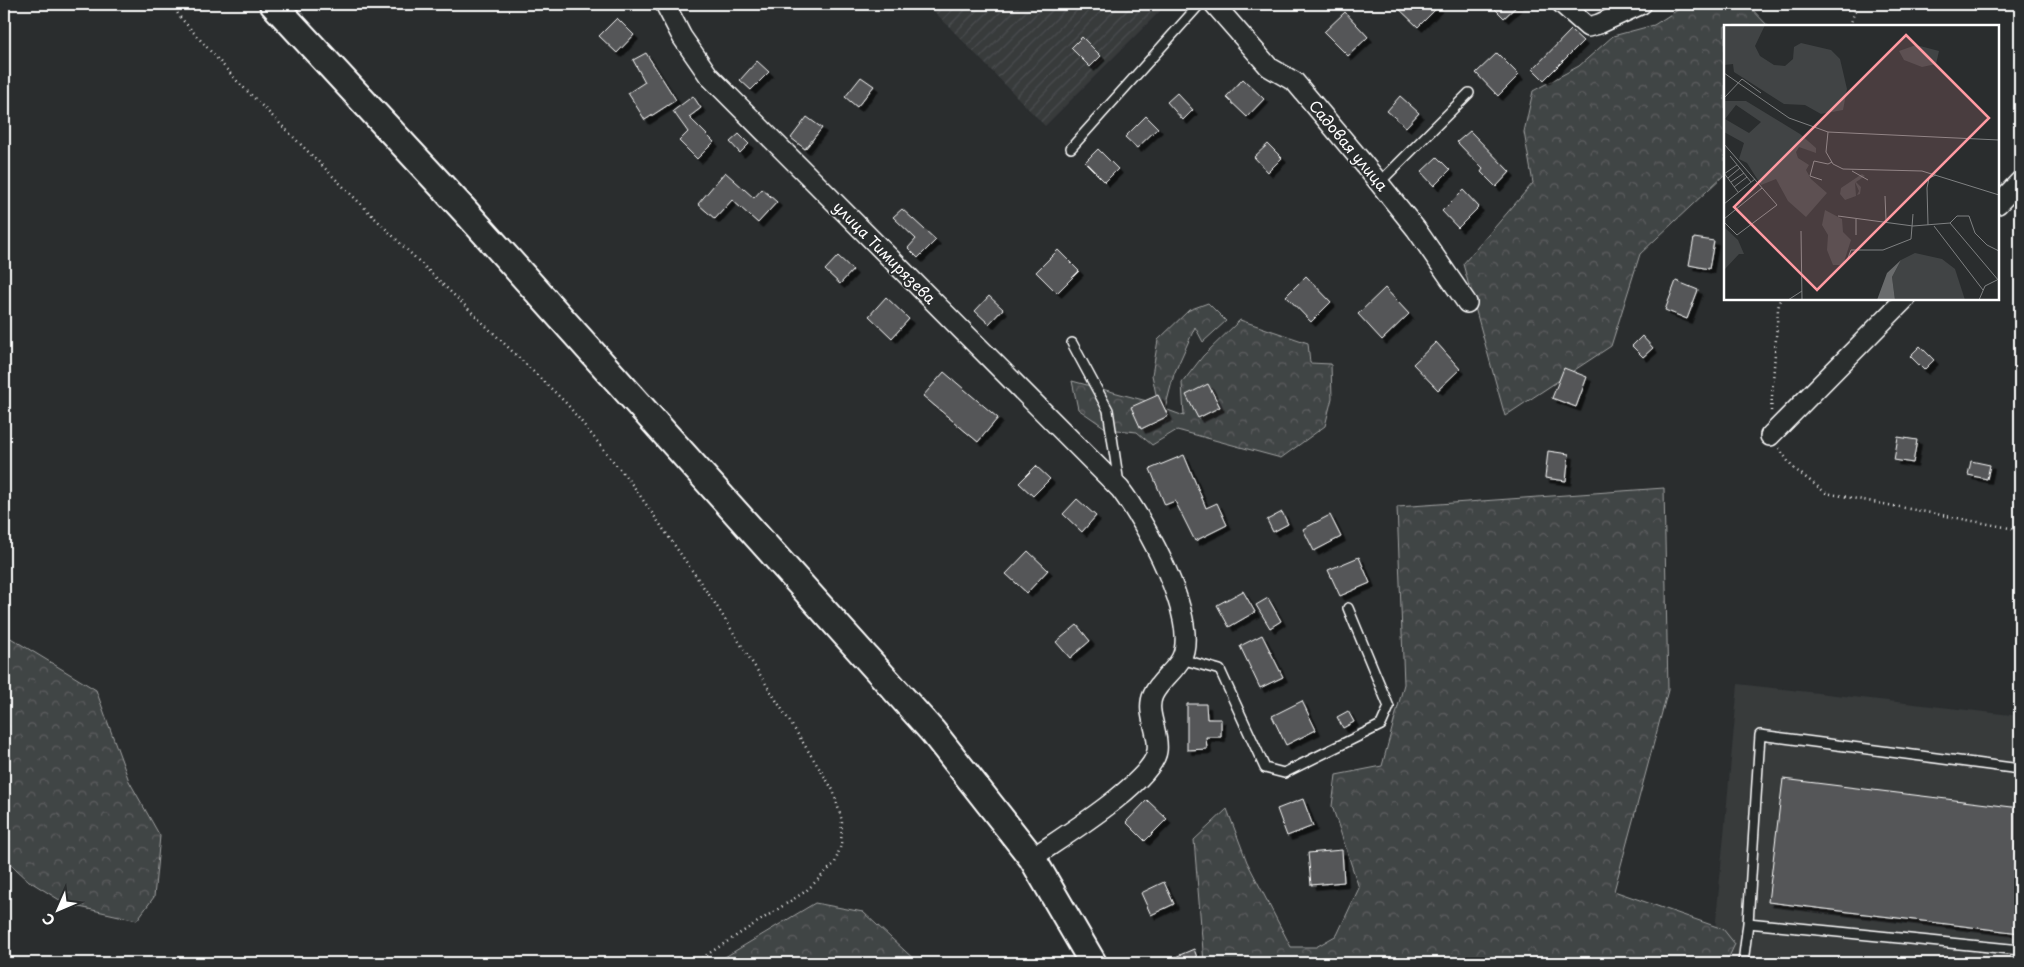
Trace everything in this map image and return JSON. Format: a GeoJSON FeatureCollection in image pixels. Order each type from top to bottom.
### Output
{"type":"FeatureCollection","features":[{"type":"Feature","properties":{"kind":"main road"},"geometry":{"type":"LineString","coordinates":[[273,4],[465,211],[926,725],[1032,858],[1093,963]]}},
{"type":"Feature","properties":{"kind":"street","name":"улица Тимирязева"},"geometry":{"type":"LineString","coordinates":[[665,4],[682,37],[709,76],[1120,489],[1134,507],[1160,553],[1175,589],[1183,621],[1185,642],[1181,659]]}},
{"type":"Feature","properties":{"kind":"street","name":"Садовая улица"},"geometry":{"type":"LineString","coordinates":[[1214,4],[1268,67],[1294,82],[1416,229],[1467,303]]}},
{"type":"Feature","properties":{"kind":"street"},"geometry":{"type":"LineString","coordinates":[[1562,4],[1588,27],[1599,24],[1642,4]]}},
{"type":"Feature","properties":{"kind":"street"},"geometry":{"type":"LineString","coordinates":[[1999,203],[2020,181]]}},
{"type":"Feature","properties":{"kind":"street"},"geometry":{"type":"LineString","coordinates":[[1770,436],[1904,300]]}},
{"type":"Feature","properties":{"kind":"street"},"geometry":{"type":"LineString","coordinates":[[1032,858],[1123,794],[1152,764],[1157,751],[1152,717],[1152,696],[1163,679],[1181,659]]}},
{"type":"Feature","properties":{"kind":"lane"},"geometry":{"type":"LineString","coordinates":[[1071,148],[1200,4]]}},
{"type":"Feature","properties":{"kind":"lane"},"geometry":{"type":"LineString","coordinates":[[1379,183],[1469,93]]}},
{"type":"Feature","properties":{"kind":"lane"},"geometry":{"type":"LineString","coordinates":[[1072,343],[1108,410],[1120,489]]}},
{"type":"Feature","properties":{"kind":"lane"},"geometry":{"type":"LineString","coordinates":[[1181,659],[1220,670],[1265,768],[1284,773],[1380,725],[1389,707],[1348,608]]}},
{"type":"Feature","properties":{"kind":"lane"},"geometry":{"type":"LineString","coordinates":[[1743,963],[1748,924],[1760,735],[2020,769]]}},
{"type":"Feature","properties":{"kind":"lane"},"geometry":{"type":"LineString","coordinates":[[1748,924],[2020,950]]}},
{"type":"Feature","properties":{"kind":"path"},"geometry":{"type":"LineString","coordinates":[[173,4],[179,16],[237,81],[404,247],[560,397],[579,418],[634,487],[714,602],[833,790],[842,821],[841,845],[835,863],[806,891],[694,963]]}},
{"type":"Feature","properties":{"kind":"path"},"geometry":{"type":"LineString","coordinates":[[1850,25],[1857,4]]}},
{"type":"Feature","properties":{"kind":"path"},"geometry":{"type":"LineString","coordinates":[[1780,300],[1770,436],[1792,467],[1826,493],[2020,530]]}},
{"type":"Feature","properties":{"kind":"shaded area"},"geometry":{"type":"Polygon","coordinates":[[[927,4],[1167,4],[1045,126],[927,4]]]}},
{"type":"Feature","properties":{"kind":"shaded area"},"geometry":{"type":"Polygon","coordinates":[[[1738,684],[2020,716],[2020,963],[1712,963],[1738,684]]]}},
{"type":"Feature","properties":{"kind":"green space"},"geometry":{"type":"Polygon","coordinates":[[[1687,4],[1747,4],[1767,25],[1724,25],[1724,175],[1640,254],[1611,346],[1505,416],[1463,264],[1533,183],[1524,132],[1533,91],[1579,66],[1613,36],[1654,25],[1687,4]]]}},
{"type":"Feature","properties":{"kind":"green space"},"geometry":{"type":"Polygon","coordinates":[[[1208,303],[1226,321],[1203,342],[1195,327],[1174,374],[1165,409],[1184,416],[1182,383],[1203,356],[1240,320],[1308,343],[1310,363],[1331,364],[1332,398],[1325,426],[1281,458],[1177,430],[1152,445],[1137,432],[1107,429],[1078,409],[1072,381],[1158,404],[1152,375],[1158,340],[1189,310],[1208,303]]]}},
{"type":"Feature","properties":{"kind":"green space"},"geometry":{"type":"Polygon","coordinates":[[[1664,488],[1668,690],[1614,891],[1723,929],[1735,944],[1728,963],[1204,963],[1194,840],[1227,809],[1247,862],[1291,947],[1316,947],[1337,935],[1359,888],[1332,806],[1336,775],[1382,766],[1404,684],[1397,507],[1664,488]]]}},
{"type":"Feature","properties":{"kind":"green space"},"geometry":{"type":"Polygon","coordinates":[[[4,634],[96,690],[129,781],[160,836],[154,897],[137,920],[66,904],[29,881],[4,858],[4,634]]]}},
{"type":"Feature","properties":{"kind":"green space"},"geometry":{"type":"Polygon","coordinates":[[[815,903],[863,912],[918,963],[715,963],[815,903]]]}},
{"type":"Feature","properties":{"kind":"building"},"geometry":{"type":"Polygon","coordinates":[[[1394,4],[1441,4],[1418,27],[1394,4]]]}},
{"type":"Feature","properties":{"kind":"building"},"geometry":{"type":"Polygon","coordinates":[[[1490,4],[1519,4],[1504,18],[1490,4]]]}},
{"type":"Feature","properties":{"kind":"building"},"geometry":{"type":"Polygon","coordinates":[[[1345,12],[1368,37],[1348,56],[1324,32],[1345,12]]]}},
{"type":"Feature","properties":{"kind":"building"},"geometry":{"type":"Polygon","coordinates":[[[617,18],[634,35],[617,53],[599,36],[617,18]]]}},
{"type":"Feature","properties":{"kind":"building"},"geometry":{"type":"Polygon","coordinates":[[[1571,30],[1583,41],[1544,80],[1533,69],[1571,30]]]}},
{"type":"Feature","properties":{"kind":"building"},"geometry":{"type":"Polygon","coordinates":[[[1082,37],[1101,56],[1090,67],[1071,48],[1082,37]]]}},
{"type":"Feature","properties":{"kind":"building"},"geometry":{"type":"Polygon","coordinates":[[[646,53],[676,100],[645,120],[628,93],[645,82],[633,60],[646,53]]]}},
{"type":"Feature","properties":{"kind":"building"},"geometry":{"type":"Polygon","coordinates":[[[1497,53],[1519,75],[1498,96],[1476,73],[1497,53]]]}},
{"type":"Feature","properties":{"kind":"building"},"geometry":{"type":"Polygon","coordinates":[[[757,61],[769,72],[751,90],[740,80],[757,61]]]}},
{"type":"Feature","properties":{"kind":"building"},"geometry":{"type":"Polygon","coordinates":[[[861,77],[874,86],[857,107],[845,97],[861,77]]]}},
{"type":"Feature","properties":{"kind":"building"},"geometry":{"type":"Polygon","coordinates":[[[1243,79],[1264,99],[1247,117],[1226,97],[1243,79]]]}},
{"type":"Feature","properties":{"kind":"building"},"geometry":{"type":"Polygon","coordinates":[[[1177,93],[1193,110],[1183,120],[1167,102],[1177,93]]]}},
{"type":"Feature","properties":{"kind":"building"},"geometry":{"type":"Polygon","coordinates":[[[693,96],[701,108],[689,117],[714,142],[697,159],[679,141],[688,132],[673,111],[693,96]]]}},
{"type":"Feature","properties":{"kind":"building"},"geometry":{"type":"Polygon","coordinates":[[[1400,96],[1419,113],[1406,127],[1387,111],[1400,96]]]}},
{"type":"Feature","properties":{"kind":"building"},"geometry":{"type":"Polygon","coordinates":[[[1146,116],[1158,128],[1137,148],[1125,137],[1146,116]]]}},
{"type":"Feature","properties":{"kind":"building"},"geometry":{"type":"Polygon","coordinates":[[[807,117],[822,128],[805,149],[791,138],[807,117]]]}},
{"type":"Feature","properties":{"kind":"building"},"geometry":{"type":"Polygon","coordinates":[[[1470,131],[1510,172],[1496,187],[1481,172],[1483,169],[1457,142],[1470,131]]]}},
{"type":"Feature","properties":{"kind":"building"},"geometry":{"type":"Polygon","coordinates":[[[739,134],[749,144],[740,153],[730,142],[739,134]]]}},
{"type":"Feature","properties":{"kind":"building"},"geometry":{"type":"Polygon","coordinates":[[[1268,144],[1282,158],[1268,172],[1254,157],[1268,144]]]}},
{"type":"Feature","properties":{"kind":"building"},"geometry":{"type":"Polygon","coordinates":[[[1098,149],[1118,169],[1105,182],[1085,162],[1098,149]]]}},
{"type":"Feature","properties":{"kind":"building"},"geometry":{"type":"Polygon","coordinates":[[[1437,157],[1450,170],[1434,186],[1421,172],[1437,157]]]}},
{"type":"Feature","properties":{"kind":"building"},"geometry":{"type":"Polygon","coordinates":[[[725,172],[754,198],[762,189],[777,202],[758,223],[732,200],[715,219],[698,204],[725,172]]]}},
{"type":"Feature","properties":{"kind":"building"},"geometry":{"type":"Polygon","coordinates":[[[1463,190],[1479,207],[1458,228],[1442,211],[1463,190]]]}},
{"type":"Feature","properties":{"kind":"building"},"geometry":{"type":"Polygon","coordinates":[[[902,209],[936,240],[918,258],[908,248],[916,239],[893,217],[902,209]]]}},
{"type":"Feature","properties":{"kind":"building"},"geometry":{"type":"Polygon","coordinates":[[[1694,238],[1714,241],[1709,269],[1689,265],[1694,238]]]}},
{"type":"Feature","properties":{"kind":"building"},"geometry":{"type":"Polygon","coordinates":[[[1058,250],[1079,271],[1057,293],[1036,272],[1058,250]]]}},
{"type":"Feature","properties":{"kind":"building"},"geometry":{"type":"Polygon","coordinates":[[[838,256],[853,270],[840,284],[825,270],[838,256]]]}},
{"type":"Feature","properties":{"kind":"building"},"geometry":{"type":"Polygon","coordinates":[[[1306,276],[1331,302],[1311,322],[1286,296],[1306,276]]]}},
{"type":"Feature","properties":{"kind":"building"},"geometry":{"type":"Polygon","coordinates":[[[1676,281],[1698,290],[1687,319],[1665,310],[1676,281]]]}},
{"type":"Feature","properties":{"kind":"building"},"geometry":{"type":"Polygon","coordinates":[[[1385,288],[1409,314],[1382,340],[1358,314],[1385,288]]]}},
{"type":"Feature","properties":{"kind":"building"},"geometry":{"type":"Polygon","coordinates":[[[989,296],[1003,309],[989,324],[975,311],[989,296]]]}},
{"type":"Feature","properties":{"kind":"building"},"geometry":{"type":"Polygon","coordinates":[[[886,297],[909,319],[892,338],[869,316],[886,297]]]}},
{"type":"Feature","properties":{"kind":"building"},"geometry":{"type":"Polygon","coordinates":[[[1642,336],[1653,348],[1643,357],[1632,346],[1642,336]]]}},
{"type":"Feature","properties":{"kind":"building"},"geometry":{"type":"Polygon","coordinates":[[[1436,342],[1460,369],[1438,390],[1413,364],[1436,342]]]}},
{"type":"Feature","properties":{"kind":"building"},"geometry":{"type":"Polygon","coordinates":[[[1920,346],[1934,360],[1924,370],[1910,356],[1920,346]]]}},
{"type":"Feature","properties":{"kind":"building"},"geometry":{"type":"Polygon","coordinates":[[[1564,368],[1587,377],[1576,407],[1552,398],[1564,368]]]}},
{"type":"Feature","properties":{"kind":"building"},"geometry":{"type":"Polygon","coordinates":[[[944,372],[998,418],[978,442],[923,396],[944,372]]]}},
{"type":"Feature","properties":{"kind":"building"},"geometry":{"type":"Polygon","coordinates":[[[1208,384],[1220,407],[1198,418],[1186,395],[1208,384]]]}},
{"type":"Feature","properties":{"kind":"building"},"geometry":{"type":"Polygon","coordinates":[[[1158,395],[1168,416],[1141,429],[1131,407],[1158,395]]]}},
{"type":"Feature","properties":{"kind":"building"},"geometry":{"type":"Polygon","coordinates":[[[1898,437],[1917,440],[1913,463],[1894,460],[1898,437]]]}},
{"type":"Feature","properties":{"kind":"building"},"geometry":{"type":"Polygon","coordinates":[[[1548,451],[1569,454],[1566,481],[1545,478],[1548,451]]]}},
{"type":"Feature","properties":{"kind":"building"},"geometry":{"type":"Polygon","coordinates":[[[1184,455],[1206,508],[1217,503],[1227,525],[1195,541],[1175,501],[1165,505],[1150,469],[1184,455]]]}},
{"type":"Feature","properties":{"kind":"building"},"geometry":{"type":"Polygon","coordinates":[[[1971,461],[1990,465],[1987,479],[1968,475],[1971,461]]]}},
{"type":"Feature","properties":{"kind":"building"},"geometry":{"type":"Polygon","coordinates":[[[1036,466],[1050,479],[1033,496],[1019,483],[1036,466]]]}},
{"type":"Feature","properties":{"kind":"building"},"geometry":{"type":"Polygon","coordinates":[[[1077,499],[1096,516],[1082,532],[1063,514],[1077,499]]]}},
{"type":"Feature","properties":{"kind":"building"},"geometry":{"type":"Polygon","coordinates":[[[1282,512],[1288,524],[1273,532],[1267,520],[1282,512]]]}},
{"type":"Feature","properties":{"kind":"building"},"geometry":{"type":"Polygon","coordinates":[[[1330,515],[1341,537],[1314,551],[1303,529],[1330,515]]]}},
{"type":"Feature","properties":{"kind":"building"},"geometry":{"type":"Polygon","coordinates":[[[1028,551],[1048,570],[1027,593],[1006,574],[1028,551]]]}},
{"type":"Feature","properties":{"kind":"building"},"geometry":{"type":"Polygon","coordinates":[[[1359,557],[1370,583],[1340,596],[1328,570],[1359,557]]]}},
{"type":"Feature","properties":{"kind":"building"},"geometry":{"type":"Polygon","coordinates":[[[1243,591],[1255,612],[1229,627],[1217,605],[1243,591]]]}},
{"type":"Feature","properties":{"kind":"building"},"geometry":{"type":"Polygon","coordinates":[[[1268,598],[1281,621],[1270,628],[1256,605],[1268,598]]]}},
{"type":"Feature","properties":{"kind":"building"},"geometry":{"type":"Polygon","coordinates":[[[1077,625],[1090,641],[1070,658],[1056,642],[1077,625]]]}},
{"type":"Feature","properties":{"kind":"building"},"geometry":{"type":"Polygon","coordinates":[[[1262,635],[1283,677],[1260,688],[1240,646],[1262,635]]]}},
{"type":"Feature","properties":{"kind":"building"},"geometry":{"type":"Polygon","coordinates":[[[1302,701],[1316,730],[1286,745],[1272,716],[1302,701]]]}},
{"type":"Feature","properties":{"kind":"building"},"geometry":{"type":"Polygon","coordinates":[[[1187,704],[1206,704],[1207,719],[1221,719],[1221,737],[1206,737],[1207,749],[1187,750],[1187,704]]]}},
{"type":"Feature","properties":{"kind":"building"},"geometry":{"type":"Polygon","coordinates":[[[1348,711],[1354,722],[1343,728],[1337,717],[1348,711]]]}},
{"type":"Feature","properties":{"kind":"building"},"geometry":{"type":"Polygon","coordinates":[[[1783,779],[2020,808],[2020,933],[1768,902],[1783,779]]]}},
{"type":"Feature","properties":{"kind":"building"},"geometry":{"type":"Polygon","coordinates":[[[1303,799],[1313,826],[1287,836],[1277,809],[1303,799]]]}},
{"type":"Feature","properties":{"kind":"building"},"geometry":{"type":"Polygon","coordinates":[[[1147,800],[1167,819],[1145,841],[1126,822],[1147,800]]]}},
{"type":"Feature","properties":{"kind":"building"},"geometry":{"type":"Polygon","coordinates":[[[1342,850],[1344,882],[1311,885],[1308,853],[1342,850]]]}},
{"type":"Feature","properties":{"kind":"building"},"geometry":{"type":"Polygon","coordinates":[[[1164,882],[1174,904],[1151,915],[1141,893],[1164,882]]]}},
{"type":"Feature","properties":{"kind":"building"},"geometry":{"type":"Polygon","coordinates":[[[1194,949],[1199,963],[1161,963],[1194,949]]]}}]}
